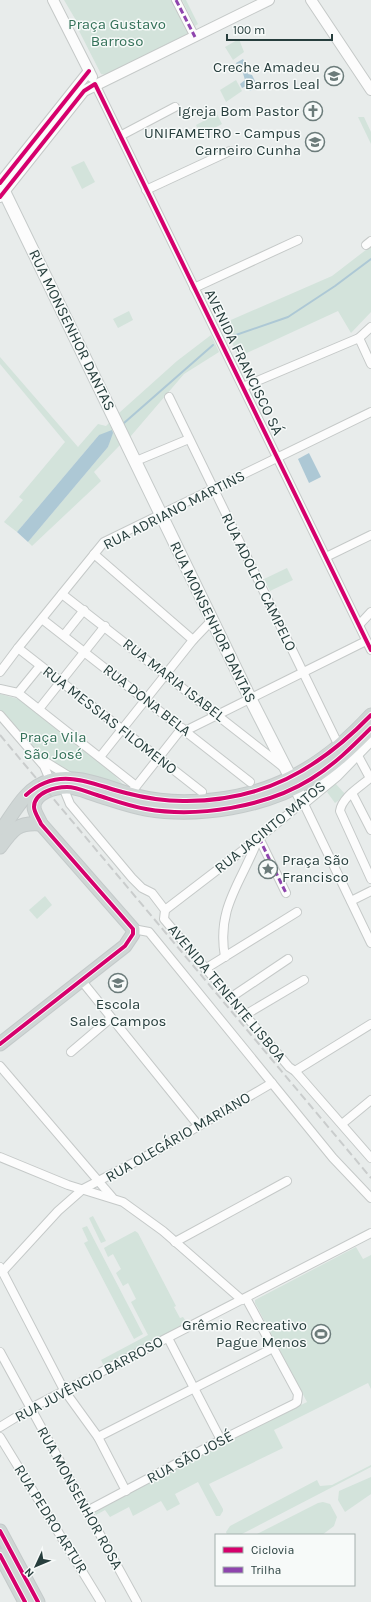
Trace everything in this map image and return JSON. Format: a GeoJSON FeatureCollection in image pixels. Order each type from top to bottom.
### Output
{"type":"FeatureCollection","features":[{"type":"Feature","properties":{"kind":"main road","name":"RUA MONSENHOR DANTAS"},"geometry":{"type":"LineString","coordinates":[[1,189],[162,514],[250,698],[303,802]]}},
{"type":"Feature","properties":{"kind":"main road"},"geometry":{"type":"LineString","coordinates":[[0,832],[26,795],[37,786],[50,780],[133,790],[143,798],[168,800],[217,799],[256,791],[290,778],[315,763],[339,746],[371,715]]}},
{"type":"Feature","properties":{"kind":"main road"},"geometry":{"type":"LineString","coordinates":[[320,773],[349,751],[371,728]]}},
{"type":"Feature","properties":{"kind":"main road","name":"RUA JACINTO MATOS"},"geometry":{"type":"LineString","coordinates":[[303,802],[340,770],[371,739]]}},
{"type":"Feature","properties":{"kind":"main road"},"geometry":{"type":"LineString","coordinates":[[67,782],[78,789],[132,806],[176,811],[204,811],[233,807],[279,794],[290,778],[340,770]]}},
{"type":"Feature","properties":{"kind":"main road"},"geometry":{"type":"LineString","coordinates":[[0,1044],[125,946],[131,938],[133,929],[41,824],[34,808],[35,802],[47,790],[67,782]]}},
{"type":"Feature","properties":{"kind":"main road"},"geometry":{"type":"LineString","coordinates":[[0,847],[16,828],[23,824],[41,824]]}},
{"type":"Feature","properties":{"kind":"main road"},"geometry":{"type":"LineString","coordinates":[[0,1531],[38,1602]]}},
{"type":"Feature","properties":{"kind":"main road"},"geometry":{"type":"LineString","coordinates":[[0,1555],[25,1602]]}},
{"type":"Feature","properties":{"kind":"street"},"geometry":{"type":"LineString","coordinates":[[54,0],[95,84]]}},
{"type":"Feature","properties":{"kind":"street"},"geometry":{"type":"LineString","coordinates":[[176,0],[195,37]]}},
{"type":"Feature","properties":{"kind":"street"},"geometry":{"type":"LineString","coordinates":[[1,189],[84,91],[95,84],[269,0]]}},
{"type":"Feature","properties":{"kind":"street"},"geometry":{"type":"LineString","coordinates":[[311,0],[371,90]]}},
{"type":"Feature","properties":{"kind":"street"},"geometry":{"type":"LineString","coordinates":[[1,189],[89,71]]}},
{"type":"Feature","properties":{"kind":"street","name":"AVENIDA FRANCISCO SÁ"},"geometry":{"type":"LineString","coordinates":[[95,84],[371,650]]}},
{"type":"Feature","properties":{"kind":"street"},"geometry":{"type":"LineString","coordinates":[[120,136],[175,107]]}},
{"type":"Feature","properties":{"kind":"street"},"geometry":{"type":"LineString","coordinates":[[146,190],[230,152]]}},
{"type":"Feature","properties":{"kind":"street"},"geometry":{"type":"LineString","coordinates":[[194,288],[298,240]]}},
{"type":"Feature","properties":{"kind":"street"},"geometry":{"type":"LineString","coordinates":[[243,387],[359,338],[371,327]]}},
{"type":"Feature","properties":{"kind":"street"},"geometry":{"type":"LineString","coordinates":[[359,338],[371,364]]}},
{"type":"Feature","properties":{"kind":"street","name":"RUA ADOLFO CAMPELO"},"geometry":{"type":"LineString","coordinates":[[169,397],[339,746]]}},
{"type":"Feature","properties":{"kind":"street","name":"RUA ADRIANO MARTINS"},"geometry":{"type":"LineString","coordinates":[[0,672],[104,542],[371,412]]}},
{"type":"Feature","properties":{"kind":"street"},"geometry":{"type":"LineString","coordinates":[[136,461],[189,439]]}},
{"type":"Feature","properties":{"kind":"street"},"geometry":{"type":"LineString","coordinates":[[326,557],[371,535]]}},
{"type":"Feature","properties":{"kind":"street"},"geometry":{"type":"LineString","coordinates":[[94,554],[193,640]]}},
{"type":"Feature","properties":{"kind":"street","name":"RUA MARIA ISABEL"},"geometry":{"type":"LineString","coordinates":[[62,594],[217,714],[290,778]]}},
{"type":"Feature","properties":{"kind":"street"},"geometry":{"type":"LineString","coordinates":[[64,635],[84,610]]}},
{"type":"Feature","properties":{"kind":"street"},"geometry":{"type":"LineString","coordinates":[[359,625],[371,612]]}},
{"type":"Feature","properties":{"kind":"street","name":"RUA DONA BELA"},"geometry":{"type":"LineString","coordinates":[[42,619],[250,782]]}},
{"type":"Feature","properties":{"kind":"street"},"geometry":{"type":"LineString","coordinates":[[100,757],[165,674],[212,619]]}},
{"type":"Feature","properties":{"kind":"street"},"geometry":{"type":"LineString","coordinates":[[39,709],[105,626]]}},
{"type":"Feature","properties":{"kind":"street"},"geometry":{"type":"LineString","coordinates":[[0,689],[18,693],[100,757],[133,790],[158,757],[183,729],[217,714],[366,641]]}},
{"type":"Feature","properties":{"kind":"street","name":"RUA MESSIAS FILOMENO"},"geometry":{"type":"LineString","coordinates":[[18,648],[202,792]]}},
{"type":"Feature","properties":{"kind":"street"},"geometry":{"type":"LineString","coordinates":[[18,693],[40,666]]}},
{"type":"Feature","properties":{"kind":"street"},"geometry":{"type":"LineString","coordinates":[[0,715],[44,766],[50,780]]}},
{"type":"Feature","properties":{"kind":"street"},"geometry":{"type":"LineString","coordinates":[[31,751],[67,782]]}},
{"type":"Feature","properties":{"kind":"street"},"geometry":{"type":"LineString","coordinates":[[357,754],[371,778],[342,803],[340,811],[371,878]]}},
{"type":"Feature","properties":{"kind":"street","name":"AVENIDA TENENTE LISBOA"},"geometry":{"type":"LineString","coordinates":[[67,782],[70,804],[132,878],[142,888],[152,893],[165,910],[164,919],[289,1067],[342,1124],[371,1158]]}},
{"type":"Feature","properties":{"kind":"street"},"geometry":{"type":"LineString","coordinates":[[352,793],[371,830]]}},
{"type":"Feature","properties":{"kind":"street","name":"RUA JACINTO MATOS"},"geometry":{"type":"LineString","coordinates":[[165,910],[259,838],[303,802]]}},
{"type":"Feature","properties":{"kind":"street","name":"RUA MONSENHOR DANTAS"},"geometry":{"type":"LineString","coordinates":[[303,802],[371,943]]}},
{"type":"Feature","properties":{"kind":"street"},"geometry":{"type":"LineString","coordinates":[[259,838],[286,893]]}},
{"type":"Feature","properties":{"kind":"street"},"geometry":{"type":"LineString","coordinates":[[225,957],[223,935],[226,910],[231,896],[259,838]]}},
{"type":"Feature","properties":{"kind":"street"},"geometry":{"type":"LineString","coordinates":[[351,901],[371,891]]}},
{"type":"Feature","properties":{"kind":"street"},"geometry":{"type":"LineString","coordinates":[[206,969],[297,912]]}},
{"type":"Feature","properties":{"kind":"street","name":"AVENIDA TENENTE LISBOA"},"geometry":{"type":"LineString","coordinates":[[133,929],[149,932],[333,1158],[371,1198]]}},
{"type":"Feature","properties":{"kind":"street"},"geometry":{"type":"LineString","coordinates":[[230,998],[288,959]]}},
{"type":"Feature","properties":{"kind":"street"},"geometry":{"type":"LineString","coordinates":[[81,980],[198,1125]]}},
{"type":"Feature","properties":{"kind":"street"},"geometry":{"type":"LineString","coordinates":[[245,1015],[304,980]]}},
{"type":"Feature","properties":{"kind":"street"},"geometry":{"type":"LineString","coordinates":[[71,1052],[111,1018]]}},
{"type":"Feature","properties":{"kind":"street"},"geometry":{"type":"LineString","coordinates":[[295,1072],[371,1024]]}},
{"type":"Feature","properties":{"kind":"street"},"geometry":{"type":"LineString","coordinates":[[0,1066],[112,1197]]}},
{"type":"Feature","properties":{"kind":"street","name":"RUA OLEGÁRIO MARIANO"},"geometry":{"type":"LineString","coordinates":[[1,1268],[58,1211],[83,1189],[156,1151],[272,1082]]}},
{"type":"Feature","properties":{"kind":"street"},"geometry":{"type":"LineString","coordinates":[[342,1124],[371,1100]]}},
{"type":"Feature","properties":{"kind":"street"},"geometry":{"type":"LineString","coordinates":[[0,1157],[48,1177],[112,1197],[130,1206],[244,1299],[273,1348],[98,1437]]}},
{"type":"Feature","properties":{"kind":"street"},"geometry":{"type":"LineString","coordinates":[[175,1242],[288,1181]]}},
{"type":"Feature","properties":{"kind":"street","name":"RUA JUVÊNCIO BARROSO"},"geometry":{"type":"LineString","coordinates":[[0,1427],[64,1390],[371,1233]]}},
{"type":"Feature","properties":{"kind":"street"},"geometry":{"type":"LineString","coordinates":[[1,1268],[64,1390],[98,1437],[126,1491]]}},
{"type":"Feature","properties":{"kind":"street"},"geometry":{"type":"LineString","coordinates":[[168,1338],[221,1440]]}},
{"type":"Feature","properties":{"kind":"street","name":"RUA SÃO JOSÉ"},"geometry":{"type":"LineString","coordinates":[[87,1511],[221,1440],[297,1402],[298,1394],[273,1348]]}},
{"type":"Feature","properties":{"kind":"street","name":"RUA MONSENHOR ROSA"},"geometry":{"type":"LineString","coordinates":[[0,1352],[137,1602]]}},
{"type":"Feature","properties":{"kind":"street","name":"RUA PEDRO ARTUR"},"geometry":{"type":"LineString","coordinates":[[0,1437],[101,1602]]}},
{"type":"Feature","properties":{"kind":"green space","name":"Praça Gustavo Barroso"},"geometry":{"type":"Polygon","coordinates":[[[64,0],[172,0],[188,31],[187,35],[106,75],[101,74],[75,23],[77,22],[64,0]]]}},
{"type":"Feature","properties":{"kind":"green space"},"geometry":{"type":"Polygon","coordinates":[[[182,0],[186,0],[198,24],[195,26],[182,0]]]}},
{"type":"Feature","properties":{"kind":"green space"},"geometry":{"type":"Polygon","coordinates":[[[239,39],[244,52],[233,60],[225,47],[239,39]]]}},
{"type":"Feature","properties":{"kind":"green space"},"geometry":{"type":"Polygon","coordinates":[[[236,80],[242,91],[226,102],[220,90],[236,80]]]}},
{"type":"Feature","properties":{"kind":"green space"},"geometry":{"type":"Polygon","coordinates":[[[217,114],[222,124],[201,135],[196,125],[217,114]]]}},
{"type":"Feature","properties":{"kind":"green space"},"geometry":{"type":"Polygon","coordinates":[[[358,117],[364,117],[371,132],[371,144],[358,117]]]}},
{"type":"Feature","properties":{"kind":"green space"},"geometry":{"type":"Polygon","coordinates":[[[84,161],[95,182],[82,189],[71,167],[84,161]]]}},
{"type":"Feature","properties":{"kind":"green space"},"geometry":{"type":"Polygon","coordinates":[[[371,246],[371,312],[351,333],[338,311],[238,357],[224,323],[332,276],[371,246]]]}},
{"type":"Feature","properties":{"kind":"green space"},"geometry":{"type":"Polygon","coordinates":[[[129,311],[133,320],[118,328],[113,319],[129,311]]]}},
{"type":"Feature","properties":{"kind":"green space"},"geometry":{"type":"Polygon","coordinates":[[[211,335],[219,352],[184,374],[130,437],[119,413],[177,361],[211,335]]]}},
{"type":"Feature","properties":{"kind":"green space"},"geometry":{"type":"Polygon","coordinates":[[[0,357],[78,447],[98,424],[106,426],[109,423],[120,445],[94,472],[101,481],[32,546],[28,542],[108,447],[111,436],[99,435],[17,532],[4,522],[23,500],[19,497],[65,442],[0,364],[0,357]]]}},
{"type":"Feature","properties":{"kind":"green space"},"geometry":{"type":"Polygon","coordinates":[[[287,568],[293,580],[270,591],[264,579],[287,568]]]}},
{"type":"Feature","properties":{"kind":"green space","name":"Praça Vila São José"},"geometry":{"type":"Polygon","coordinates":[[[0,694],[22,700],[106,766],[128,790],[65,772],[47,761],[21,736],[0,710],[0,694]]]}},
{"type":"Feature","properties":{"kind":"green space"},"geometry":{"type":"Polygon","coordinates":[[[335,783],[346,795],[335,803],[327,792],[335,783]]]}},
{"type":"Feature","properties":{"kind":"green space"},"geometry":{"type":"Polygon","coordinates":[[[45,896],[52,905],[37,919],[29,910],[45,896]]]}},
{"type":"Feature","properties":{"kind":"green space"},"geometry":{"type":"Polygon","coordinates":[[[93,1216],[106,1241],[101,1243],[89,1218],[93,1216]]]}},
{"type":"Feature","properties":{"kind":"green space"},"geometry":{"type":"Polygon","coordinates":[[[87,1226],[143,1334],[134,1339],[84,1243],[88,1241],[82,1228],[87,1226]]]}},
{"type":"Feature","properties":{"kind":"green space"},"geometry":{"type":"Polygon","coordinates":[[[135,1231],[138,1233],[176,1306],[174,1307],[180,1318],[183,1317],[187,1323],[104,1366],[101,1360],[148,1335],[131,1302],[136,1299],[128,1283],[123,1286],[116,1273],[121,1269],[113,1254],[108,1257],[104,1248],[135,1231]]]}},
{"type":"Feature","properties":{"kind":"green space","name":"Grêmio Recreativo Pague Menos"},"geometry":{"type":"Polygon","coordinates":[[[356,1247],[363,1259],[371,1255],[371,1389],[368,1383],[274,1430],[283,1448],[209,1484],[223,1509],[220,1516],[216,1516],[198,1482],[175,1494],[180,1504],[167,1511],[161,1501],[133,1516],[129,1507],[110,1517],[105,1510],[96,1515],[94,1511],[96,1507],[307,1402],[255,1303],[255,1300],[356,1247]]]}},
{"type":"Feature","properties":{"kind":"green space"},"geometry":{"type":"Polygon","coordinates":[[[371,1465],[371,1467],[242,1534],[227,1534],[226,1532],[230,1526],[317,1480],[320,1486],[332,1485],[371,1465]]]}},
{"type":"Feature","properties":{"kind":"green space"},"geometry":{"type":"Polygon","coordinates":[[[371,1477],[371,1494],[345,1512],[338,1500],[339,1491],[371,1477]]]}},
{"type":"Feature","properties":{"kind":"green space"},"geometry":{"type":"Polygon","coordinates":[[[323,1502],[330,1504],[337,1517],[334,1526],[323,1534],[257,1534],[318,1503],[323,1502]]]}},
{"type":"Feature","properties":{"kind":"water"},"geometry":{"type":"Polygon","coordinates":[[[243,59],[246,65],[245,69],[248,74],[252,75],[258,87],[250,91],[246,86],[242,88],[240,84],[245,80],[242,70],[239,69],[236,63],[243,59]]]}},
{"type":"Feature","properties":{"kind":"water"},"geometry":{"type":"Polygon","coordinates":[[[112,430],[113,433],[108,447],[28,542],[17,532],[99,435],[112,430]]]}},
{"type":"Feature","properties":{"kind":"water"},"geometry":{"type":"Polygon","coordinates":[[[309,453],[321,477],[309,483],[298,459],[309,453]]]}},
{"type":"Feature","properties":{"kind":"waterway"},"geometry":{"type":"LineString","coordinates":[[230,337],[288,317],[335,286],[371,259]]}},
{"type":"Feature","properties":{"kind":"waterway"},"geometry":{"type":"LineString","coordinates":[[124,423],[213,345]]}},
{"type":"Feature","properties":{"kind":"railway"},"geometry":{"type":"LineString","coordinates":[[0,735],[371,1178]]}},
{"type":"Feature","properties":{"kind":"marked path"},"geometry":{"type":"LineString","coordinates":[[176,0],[195,37]]}},
{"type":"Feature","properties":{"kind":"marked path"},"geometry":{"type":"LineString","coordinates":[[259,838],[286,893]]}},
{"type":"Feature","properties":{"kind":"cycle path"},"geometry":{"type":"LineString","coordinates":[[0,183],[89,71]]}},
{"type":"Feature","properties":{"kind":"cycle path"},"geometry":{"type":"LineString","coordinates":[[0,197],[84,91],[95,84],[371,650]]}},
{"type":"Feature","properties":{"kind":"cycle path"},"geometry":{"type":"LineString","coordinates":[[26,795],[38,786],[50,781],[75,779],[133,795],[162,800],[211,800],[238,796],[263,789],[309,767],[351,735],[371,715]]}},
{"type":"Feature","properties":{"kind":"cycle path"},"geometry":{"type":"LineString","coordinates":[[0,1044],[125,946],[133,934],[133,929],[41,824],[34,807],[35,802],[42,794],[52,789],[71,787],[127,805],[146,809],[187,812],[231,808],[274,797],[311,779],[335,762],[371,728]]}},
{"type":"Feature","properties":{"kind":"cycle path"},"geometry":{"type":"LineString","coordinates":[[0,1531],[38,1602]]}},
{"type":"Feature","properties":{"kind":"cycle path"},"geometry":{"type":"LineString","coordinates":[[0,1555],[25,1602]]}},
{"type":"Feature","properties":{"kind":"place","name":"Creche Amadeu Barros Leal"},"geometry":{"type":"Point","coordinates":[334,76]}},
{"type":"Feature","properties":{"kind":"place","name":"Igreja Bom Pastor"},"geometry":{"type":"Point","coordinates":[313,111]}},
{"type":"Feature","properties":{"kind":"place","name":"UNIFAMETRO - Campus Carneiro Cunha"},"geometry":{"type":"Point","coordinates":[315,142]}},
{"type":"Feature","properties":{"kind":"place","name":"Praça São Francisco"},"geometry":{"type":"Point","coordinates":[268,869]}},
{"type":"Feature","properties":{"kind":"place","name":"Escola Sales Campos"},"geometry":{"type":"Point","coordinates":[118,983]}},
{"type":"Feature","properties":{"kind":"place","name":"Grêmio Recreativo Pague Menos"},"geometry":{"type":"Point","coordinates":[321,1334]}}]}
